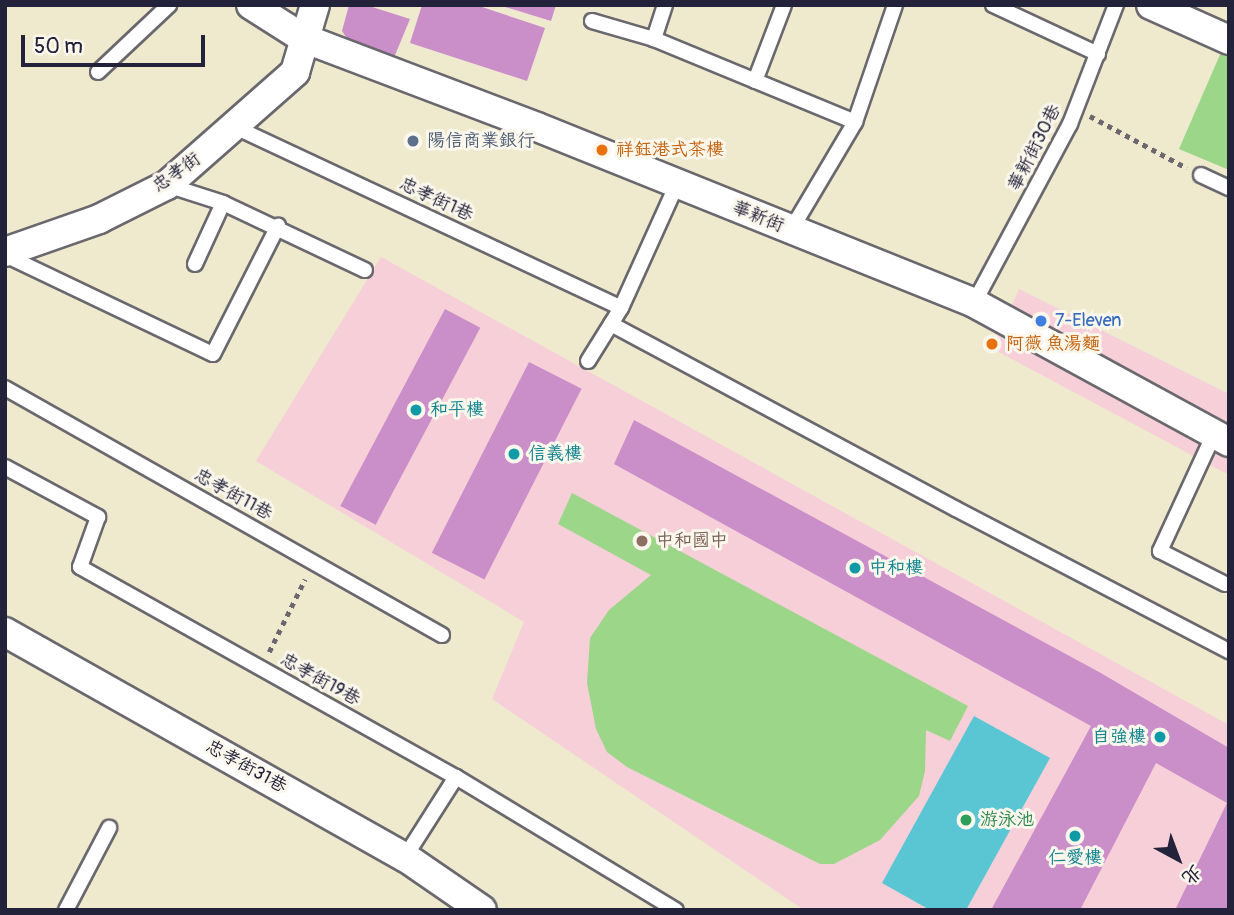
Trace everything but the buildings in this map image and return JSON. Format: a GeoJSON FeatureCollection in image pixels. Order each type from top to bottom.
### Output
{"type":"FeatureCollection","features":[{"type":"Feature","properties":{"kind":"street","name":"華新街"},"geometry":{"type":"LineString","coordinates":[[251,5],[303,38],[974,303],[1221,438]]}},
{"type":"Feature","properties":{"kind":"street"},"geometry":{"type":"LineString","coordinates":[[303,38],[315,5]]}},
{"type":"Feature","properties":{"kind":"street"},"geometry":{"type":"LineString","coordinates":[[1152,5],[1229,40]]}},
{"type":"Feature","properties":{"kind":"street","name":"忠孝街"},"geometry":{"type":"LineString","coordinates":[[5,253],[99,219],[167,185],[295,72],[303,38]]}},
{"type":"Feature","properties":{"kind":"street","name":"忠孝街31巷"},"geometry":{"type":"LineString","coordinates":[[5,632],[405,857],[482,910]]}},
{"type":"Feature","properties":{"kind":"lane"},"geometry":{"type":"LineString","coordinates":[[98,72],[169,5]]}},
{"type":"Feature","properties":{"kind":"lane"},"geometry":{"type":"LineString","coordinates":[[654,39],[665,5]]}},
{"type":"Feature","properties":{"kind":"lane"},"geometry":{"type":"LineString","coordinates":[[755,81],[784,5]]}},
{"type":"Feature","properties":{"kind":"lane"},"geometry":{"type":"LineString","coordinates":[[791,230],[855,122],[895,5]]}},
{"type":"Feature","properties":{"kind":"lane"},"geometry":{"type":"LineString","coordinates":[[993,5],[1098,54]]}},
{"type":"Feature","properties":{"kind":"lane","name":"華新街30巷"},"geometry":{"type":"LineString","coordinates":[[974,303],[1076,111],[1116,5]]}},
{"type":"Feature","properties":{"kind":"lane"},"geometry":{"type":"LineString","coordinates":[[592,21],[654,39],[855,122]]}},
{"type":"Feature","properties":{"kind":"lane","name":"忠孝街1巷"},"geometry":{"type":"LineString","coordinates":[[235,127],[621,308]]}},
{"type":"Feature","properties":{"kind":"lane"},"geometry":{"type":"LineString","coordinates":[[1201,175],[1229,188]]}},
{"type":"Feature","properties":{"kind":"lane"},"geometry":{"type":"LineString","coordinates":[[589,361],[621,308],[677,184]]}},
{"type":"Feature","properties":{"kind":"lane"},"geometry":{"type":"LineString","coordinates":[[167,185],[223,203],[278,226],[365,270]]}},
{"type":"Feature","properties":{"kind":"lane"},"geometry":{"type":"LineString","coordinates":[[195,264],[223,203]]}},
{"type":"Feature","properties":{"kind":"lane"},"geometry":{"type":"LineString","coordinates":[[5,253],[213,354],[278,226]]}},
{"type":"Feature","properties":{"kind":"lane"},"geometry":{"type":"LineString","coordinates":[[611,324],[1229,652]]}},
{"type":"Feature","properties":{"kind":"lane","name":"忠孝街11巷"},"geometry":{"type":"LineString","coordinates":[[5,388],[442,635]]}},
{"type":"Feature","properties":{"kind":"lane"},"geometry":{"type":"LineString","coordinates":[[1221,438],[1160,551],[1225,584]]}},
{"type":"Feature","properties":{"kind":"lane","name":"忠孝街19巷"},"geometry":{"type":"LineString","coordinates":[[5,467],[98,517],[80,567],[456,777],[676,910]]}},
{"type":"Feature","properties":{"kind":"lane"},"geometry":{"type":"LineString","coordinates":[[405,857],[456,777]]}},
{"type":"Feature","properties":{"kind":"lane"},"geometry":{"type":"LineString","coordinates":[[66,910],[109,828]]}},
{"type":"Feature","properties":{"kind":"path"},"geometry":{"type":"LineString","coordinates":[[1076,111],[1094,117],[1201,175]]}},
{"type":"Feature","properties":{"kind":"path"},"geometry":{"type":"LineString","coordinates":[[261,670],[284,617],[314,563]]}},
{"type":"Feature","properties":{"kind":"shaded area","name":"中和國中"},"geometry":{"type":"Polygon","coordinates":[[[381,257],[1229,725],[1229,910],[804,910],[492,699],[524,622],[256,461],[381,257]]]}},
{"type":"Feature","properties":{"kind":"shaded area"},"geometry":{"type":"Polygon","coordinates":[[[1019,289],[1229,394],[1229,475],[993,349],[1019,289]]]}},
{"type":"Feature","properties":{"kind":"green space"},"geometry":{"type":"Polygon","coordinates":[[[1222,50],[1229,53],[1229,170],[1179,149],[1222,50]]]}},
{"type":"Feature","properties":{"kind":"green space"},"geometry":{"type":"Polygon","coordinates":[[[572,493],[968,706],[950,741],[926,730],[925,771],[919,796],[880,840],[834,864],[820,864],[627,767],[607,752],[596,729],[587,683],[590,638],[609,610],[651,575],[558,524],[572,493]]]}},
{"type":"Feature","properties":{"kind":"water","name":"游泳池"},"geometry":{"type":"Polygon","coordinates":[[[974,716],[1050,758],[966,910],[930,910],[882,883],[974,716]]]}},
{"type":"Feature","properties":{"kind":"place","name":"陽信商業銀行"},"geometry":{"type":"Point","coordinates":[413,141]}},
{"type":"Feature","properties":{"kind":"place","name":"祥鈺港式茶樓"},"geometry":{"type":"Point","coordinates":[602,150]}},
{"type":"Feature","properties":{"kind":"place","name":"7-Eleven"},"geometry":{"type":"Point","coordinates":[1041,321]}},
{"type":"Feature","properties":{"kind":"place","name":"阿薇 魚湯麵"},"geometry":{"type":"Point","coordinates":[992,344]}},
{"type":"Feature","properties":{"kind":"place","name":"和平樓"},"geometry":{"type":"Point","coordinates":[416,410]}},
{"type":"Feature","properties":{"kind":"place","name":"信義樓"},"geometry":{"type":"Point","coordinates":[514,454]}},
{"type":"Feature","properties":{"kind":"place","name":"中和國中"},"geometry":{"type":"Point","coordinates":[642,541]}},
{"type":"Feature","properties":{"kind":"place","name":"中和樓"},"geometry":{"type":"Point","coordinates":[855,568]}},
{"type":"Feature","properties":{"kind":"place","name":"自強樓"},"geometry":{"type":"Point","coordinates":[1160,737]}},
{"type":"Feature","properties":{"kind":"place","name":"游泳池"},"geometry":{"type":"Point","coordinates":[966,820]}},
{"type":"Feature","properties":{"kind":"place","name":"仁愛樓"},"geometry":{"type":"Point","coordinates":[1075,836]}}]}
